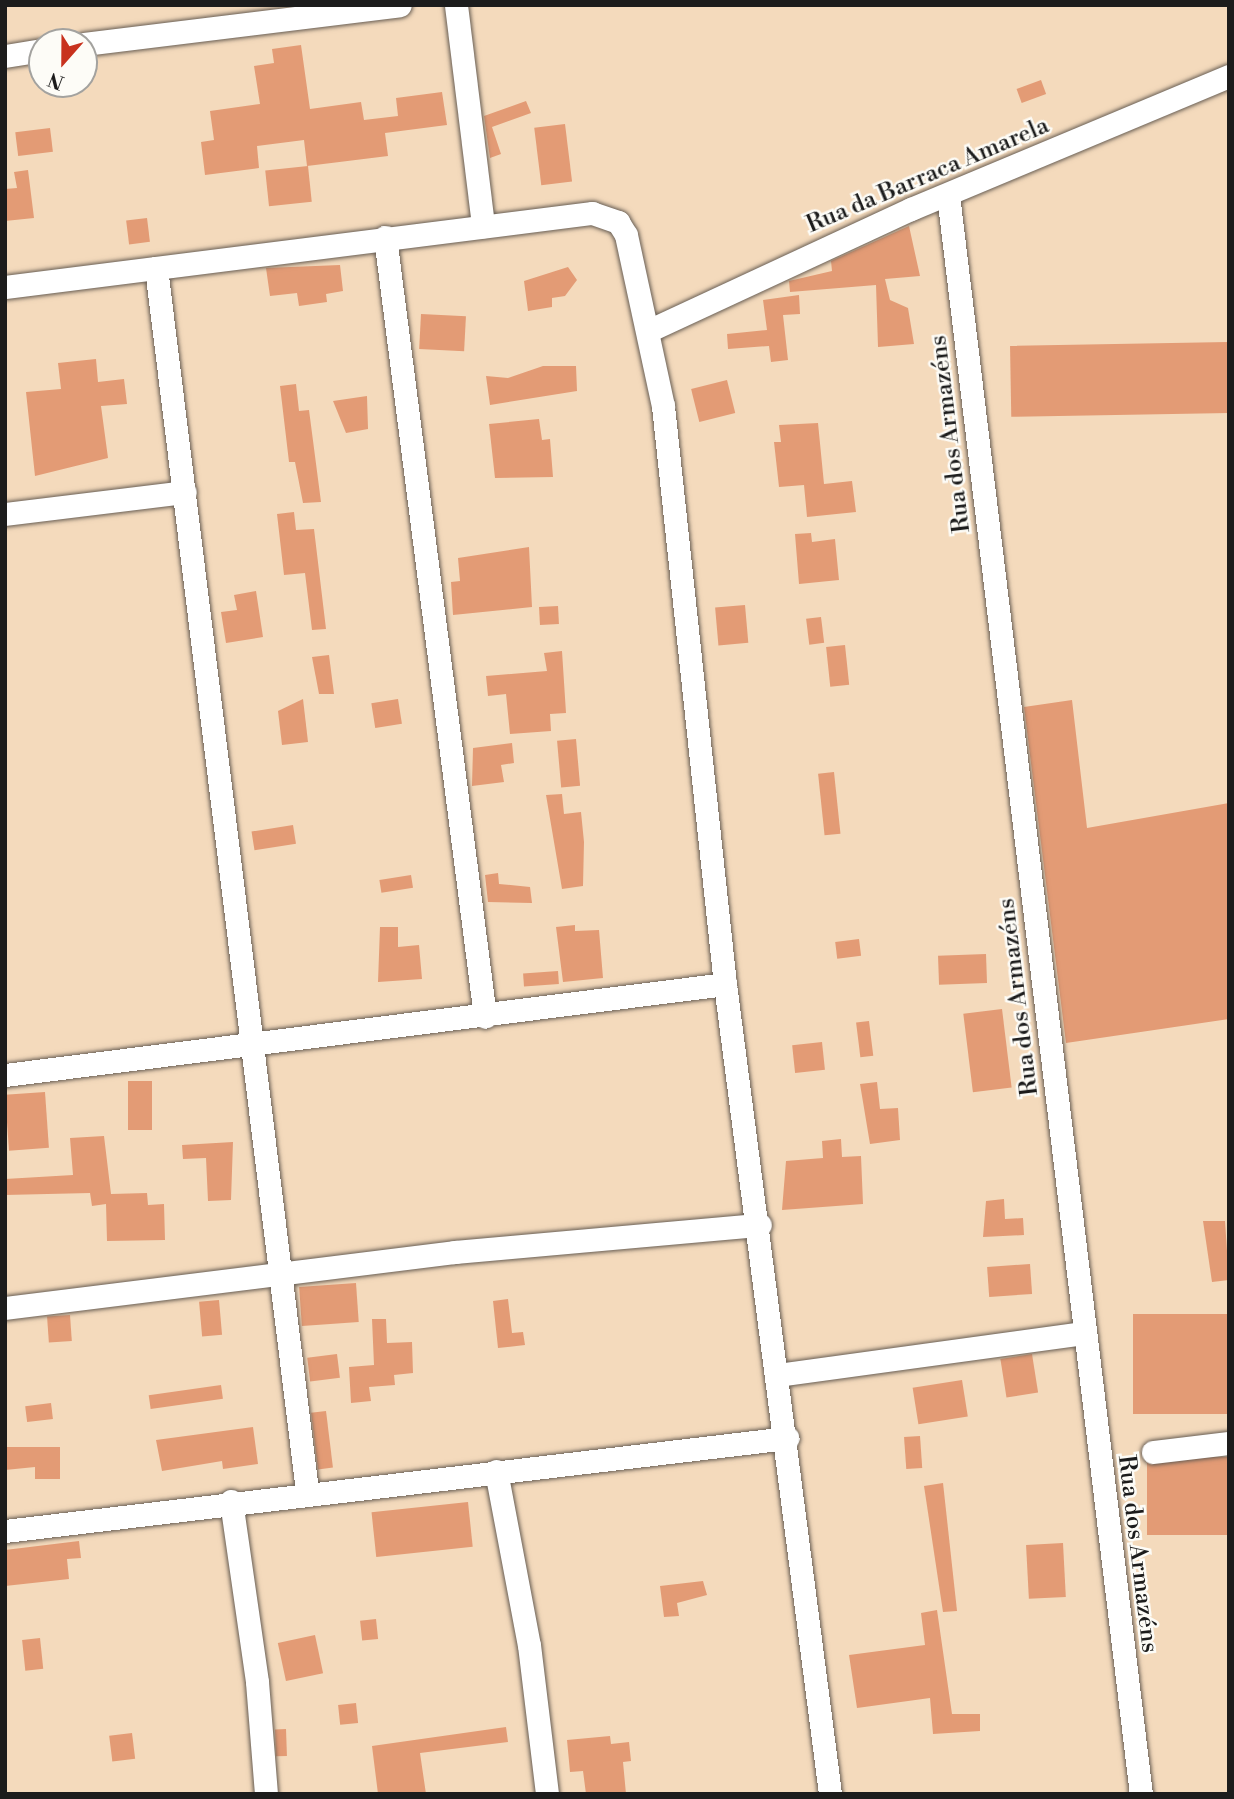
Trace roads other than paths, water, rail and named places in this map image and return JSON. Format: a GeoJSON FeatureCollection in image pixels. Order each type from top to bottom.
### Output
{"type":"FeatureCollection","features":[{"type":"Feature","properties":{"kind":"street"},"geometry":{"type":"LineString","coordinates":[[98,42],[400,5]]}},
{"type":"Feature","properties":{"kind":"street"},"geometry":{"type":"LineString","coordinates":[[456,5],[482,226]]}},
{"type":"Feature","properties":{"kind":"street"},"geometry":{"type":"LineString","coordinates":[[5,55],[28,52]]}},
{"type":"Feature","properties":{"kind":"street","name":"Rua da Barraca Amarela"},"geometry":{"type":"LineString","coordinates":[[650,330],[948,195],[1229,76]]}},
{"type":"Feature","properties":{"kind":"street","name":"Rua dos Armazéns"},"geometry":{"type":"LineString","coordinates":[[948,195],[1083,1333],[1141,1794]]}},
{"type":"Feature","properties":{"kind":"street"},"geometry":{"type":"LineString","coordinates":[[5,287],[592,213],[618,222],[650,330],[725,984],[760,1226],[830,1794]]}},
{"type":"Feature","properties":{"kind":"street"},"geometry":{"type":"LineString","coordinates":[[385,237],[485,1017]]}},
{"type":"Feature","properties":{"kind":"street"},"geometry":{"type":"LineString","coordinates":[[156,268],[256,1045],[307,1491]]}},
{"type":"Feature","properties":{"kind":"street"},"geometry":{"type":"LineString","coordinates":[[5,514],[185,492]]}},
{"type":"Feature","properties":{"kind":"street"},"geometry":{"type":"LineString","coordinates":[[5,1075],[485,1017],[725,984]]}},
{"type":"Feature","properties":{"kind":"street"},"geometry":{"type":"LineString","coordinates":[[5,1308],[282,1272],[760,1226]]}},
{"type":"Feature","properties":{"kind":"street"},"geometry":{"type":"LineString","coordinates":[[777,1375],[1083,1333]]}},
{"type":"Feature","properties":{"kind":"street"},"geometry":{"type":"LineString","coordinates":[[5,1531],[307,1491],[786,1438]]}},
{"type":"Feature","properties":{"kind":"street"},"geometry":{"type":"LineString","coordinates":[[1153,1452],[1229,1443]]}},
{"type":"Feature","properties":{"kind":"street"},"geometry":{"type":"LineString","coordinates":[[496,1471],[525,1619],[547,1794]]}},
{"type":"Feature","properties":{"kind":"street"},"geometry":{"type":"LineString","coordinates":[[231,1501],[257,1682],[266,1794]]}}]}
